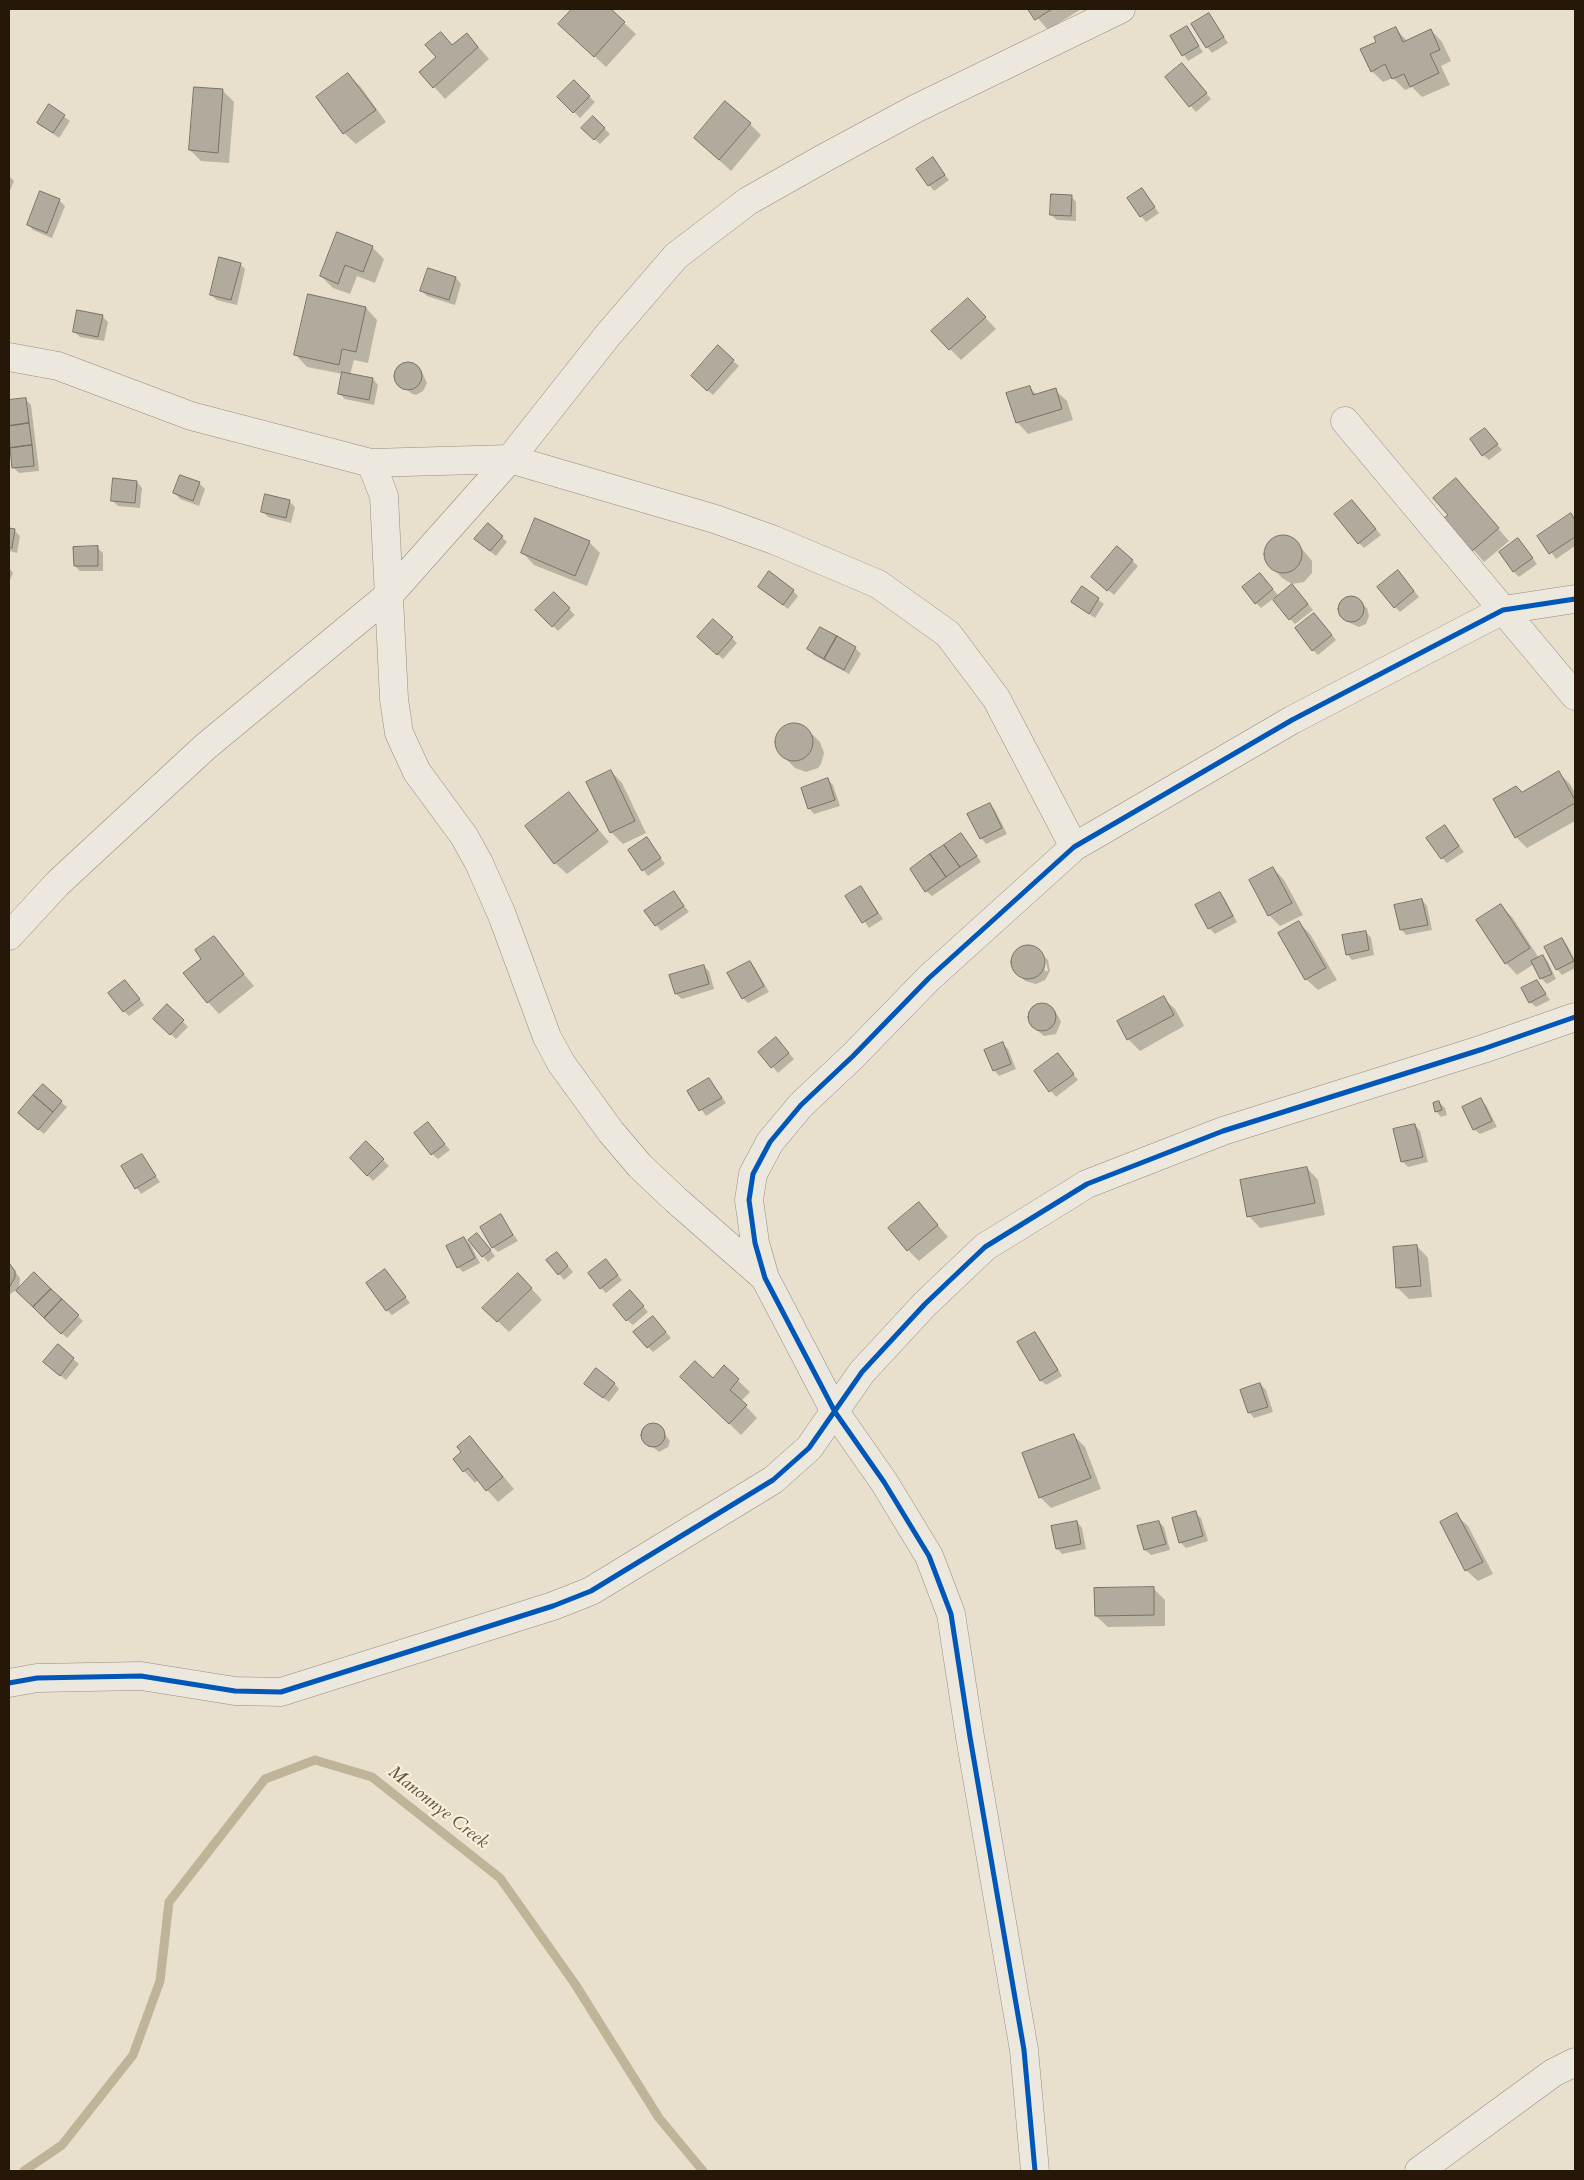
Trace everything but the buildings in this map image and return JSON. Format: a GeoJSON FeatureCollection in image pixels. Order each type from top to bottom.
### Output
{"type":"FeatureCollection","features":[{"type":"Feature","properties":{"kind":"street"},"geometry":{"type":"LineString","coordinates":[[9,936],[58,883],[205,747],[390,594],[510,459],[608,334],[676,256],[748,201],[915,109],[1121,9]]}},
{"type":"Feature","properties":{"kind":"street"},"geometry":{"type":"LineString","coordinates":[[9,357],[58,366],[191,416],[371,463],[510,459],[715,519],[774,540],[878,584],[948,634],[996,698],[1074,847]]}},
{"type":"Feature","properties":{"kind":"street"},"geometry":{"type":"LineString","coordinates":[[1345,421],[1575,696]]}},
{"type":"Feature","properties":{"kind":"street"},"geometry":{"type":"LineString","coordinates":[[371,463],[384,496],[394,699],[400,733],[417,772],[464,836],[479,863],[502,915],[547,1037],[561,1063],[611,1132],[640,1166],[765,1278]]}},
{"type":"Feature","properties":{"kind":"street"},"geometry":{"type":"LineString","coordinates":[[1035,2171],[1024,2050],[970,1737],[951,1614],[929,1556],[884,1482],[835,1412],[765,1278],[755,1242],[749,1200],[754,1174],[770,1142],[801,1105],[853,1056],[929,978],[1074,847],[1292,720],[1503,610],[1575,599]]}},
{"type":"Feature","properties":{"kind":"street"},"geometry":{"type":"LineString","coordinates":[[9,1683],[37,1678],[141,1676],[235,1691],[281,1692],[554,1606],[591,1591],[773,1480],[809,1448],[862,1372],[926,1304],[985,1247],[1087,1184],[1223,1131],[1483,1049],[1575,1017]]}},
{"type":"Feature","properties":{"kind":"street"},"geometry":{"type":"LineString","coordinates":[[1419,2171],[1553,2073],[1575,2062]]}},
{"type":"Feature","properties":{"kind":"waterway","name":"Manonnye Creek"},"geometry":{"type":"LineString","coordinates":[[24,2171],[62,2145],[133,2055],[160,1981],[169,1902],[265,1779],[315,1760],[372,1777],[500,1878],[575,1984],[659,2118],[703,2171]]}},
{"type":"Feature","properties":{"kind":"cycle path"},"geometry":{"type":"LineString","coordinates":[[1035,2171],[1024,2050],[970,1737],[951,1614],[929,1556],[884,1482],[835,1412],[765,1278],[755,1243],[749,1200],[753,1174],[770,1142],[801,1105],[853,1056],[929,978],[1074,847],[1292,720],[1503,610],[1575,599]]}},
{"type":"Feature","properties":{"kind":"cycle path"},"geometry":{"type":"LineString","coordinates":[[9,1683],[37,1678],[141,1676],[235,1691],[281,1692],[553,1606],[591,1591],[773,1480],[809,1448],[862,1372],[925,1304],[985,1247],[1087,1184],[1223,1131],[1483,1049],[1575,1017]]}}]}
